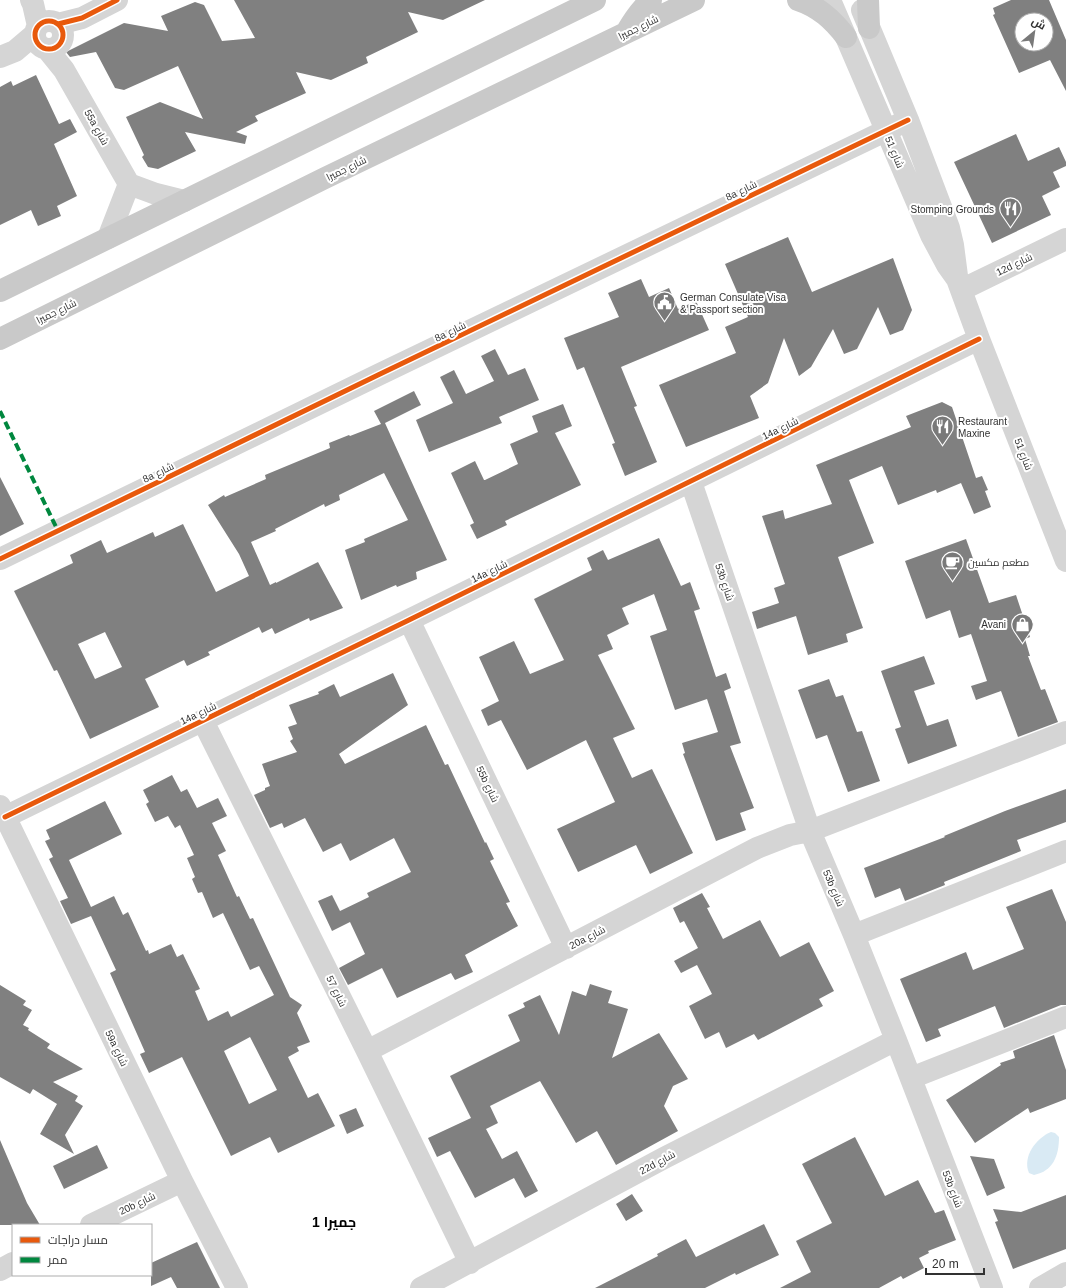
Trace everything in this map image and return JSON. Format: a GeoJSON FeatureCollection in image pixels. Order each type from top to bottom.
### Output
{"type":"FeatureCollection","features":[{"type":"Feature","properties":{"kind":"main road"},"geometry":{"type":"LineString","coordinates":[[0,291],[595,0]]}},
{"type":"Feature","properties":{"kind":"main road"},"geometry":{"type":"LineString","coordinates":[[626,32],[643,7],[651,0]]}},
{"type":"Feature","properties":{"kind":"main road","name":"شارع جميرا"},"geometry":{"type":"LineString","coordinates":[[0,339],[325,178],[694,0]]}},
{"type":"Feature","properties":{"kind":"main road"},"geometry":{"type":"LineString","coordinates":[[798,0],[822,12],[835,23],[846,37]]}},
{"type":"Feature","properties":{"kind":"main road"},"geometry":{"type":"LineString","coordinates":[[868,0],[869,28]]}},
{"type":"Feature","properties":{"kind":"street"},"geometry":{"type":"LineString","coordinates":[[7,54],[49,35],[117,0]]}},
{"type":"Feature","properties":{"kind":"street","name":"شارع 51"},"geometry":{"type":"LineString","coordinates":[[830,0],[930,235],[959,284]]}},
{"type":"Feature","properties":{"kind":"street","name":"شارع 51"},"geometry":{"type":"LineString","coordinates":[[857,0],[908,120],[949,228],[959,284],[979,340],[1066,561]]}},
{"type":"Feature","properties":{"kind":"street","name":"55a شارع"},"geometry":{"type":"LineString","coordinates":[[32,2],[49,35],[64,70],[129,184]]}},
{"type":"Feature","properties":{"kind":"street","name":"8a شارع"},"geometry":{"type":"LineString","coordinates":[[0,559],[908,120]]}},
{"type":"Feature","properties":{"kind":"street"},"geometry":{"type":"LineString","coordinates":[[108,238],[129,184],[156,194],[184,201]]}},
{"type":"Feature","properties":{"kind":"street","name":"12d شارع"},"geometry":{"type":"LineString","coordinates":[[959,284],[1066,239]]}},
{"type":"Feature","properties":{"kind":"street","name":"14a شارع"},"geometry":{"type":"LineString","coordinates":[[3,811],[203,721],[979,340]]}},
{"type":"Feature","properties":{"kind":"street","name":"53b شارع"},"geometry":{"type":"LineString","coordinates":[[691,482],[810,831],[896,1040],[992,1288]]}},
{"type":"Feature","properties":{"kind":"street","name":"55b شارع"},"geometry":{"type":"LineString","coordinates":[[409,620],[566,948]]}},
{"type":"Feature","properties":{"kind":"street","name":"شارع 57"},"geometry":{"type":"LineString","coordinates":[[203,721],[367,1051],[470,1263]]}},
{"type":"Feature","properties":{"kind":"street","name":"20a شارع"},"geometry":{"type":"LineString","coordinates":[[367,1051],[757,848],[790,835],[810,831],[1066,732]]}},
{"type":"Feature","properties":{"kind":"street","name":"59a شارع"},"geometry":{"type":"LineString","coordinates":[[3,811],[182,1181],[237,1288]]}},
{"type":"Feature","properties":{"kind":"street"},"geometry":{"type":"LineString","coordinates":[[854,935],[1066,851]]}},
{"type":"Feature","properties":{"kind":"street"},"geometry":{"type":"LineString","coordinates":[[911,1078],[1066,1017]]}},
{"type":"Feature","properties":{"kind":"street","name":"22d شارع"},"geometry":{"type":"LineString","coordinates":[[421,1288],[664,1158],[896,1040]]}},
{"type":"Feature","properties":{"kind":"street","name":"20b شارع"},"geometry":{"type":"LineString","coordinates":[[93,1224],[182,1181]]}},
{"type":"Feature","properties":{"kind":"street"},"geometry":{"type":"LineString","coordinates":[[0,1270],[12,1264]]}},
{"type":"Feature","properties":{"kind":"street"},"geometry":{"type":"LineString","coordinates":[[1040,1288],[1066,1273]]}},
{"type":"Feature","properties":{"kind":"shaded area"},"geometry":{"type":"Polygon","coordinates":[[[1051,1132],[1055,1133],[1059,1137],[1058,1150],[1054,1162],[1041,1173],[1034,1175],[1029,1173],[1027,1161],[1032,1149],[1040,1139],[1051,1132]]]}},
{"type":"Feature","properties":{"kind":"building"},"geometry":{"type":"Polygon","coordinates":[[[234,0],[485,0],[443,20],[408,12],[418,32],[366,57],[368,63],[331,80],[296,72],[306,93],[255,116],[258,121],[236,132],[247,136],[245,144],[185,132],[196,151],[158,169],[148,167],[142,157],[144,155],[126,117],[160,102],[203,119],[178,66],[124,90],[115,88],[96,52],[70,57],[66,52],[124,23],[168,31],[161,16],[195,2],[204,5],[222,41],[255,38],[234,0]]]}},
{"type":"Feature","properties":{"kind":"building"},"geometry":{"type":"Polygon","coordinates":[[[1011,0],[1049,0],[1066,40],[1066,91],[1050,60],[1019,73],[993,15],[995,14],[993,8],[1011,0]]]}},
{"type":"Feature","properties":{"kind":"building"},"geometry":{"type":"Polygon","coordinates":[[[36,75],[59,124],[70,119],[77,132],[54,144],[77,196],[57,206],[61,216],[38,226],[31,210],[0,225],[0,87],[11,81],[13,86],[36,75]]]}},
{"type":"Feature","properties":{"kind":"building"},"geometry":{"type":"Polygon","coordinates":[[[1016,134],[1028,161],[1059,147],[1066,162],[1066,166],[1053,172],[1060,187],[1042,196],[1051,215],[992,243],[954,162],[1016,134]]]}},
{"type":"Feature","properties":{"kind":"building"},"geometry":{"type":"Polygon","coordinates":[[[788,237],[812,292],[893,258],[912,310],[903,330],[890,335],[878,307],[857,349],[844,354],[833,329],[811,367],[799,376],[784,338],[768,383],[750,396],[759,418],[686,447],[659,385],[736,353],[725,327],[748,317],[725,264],[788,237]]]}},
{"type":"Feature","properties":{"kind":"building"},"geometry":{"type":"Polygon","coordinates":[[[641,279],[649,297],[669,288],[678,309],[696,301],[709,330],[621,367],[637,406],[634,407],[657,462],[625,476],[612,444],[615,443],[584,367],[577,370],[564,338],[619,317],[608,293],[641,279]]]}},
{"type":"Feature","properties":{"kind":"building"},"geometry":{"type":"Polygon","coordinates":[[[495,349],[508,375],[525,368],[539,400],[499,417],[502,423],[429,452],[416,420],[453,403],[440,377],[454,370],[466,394],[494,381],[481,356],[495,349]]]}},
{"type":"Feature","properties":{"kind":"building"},"geometry":{"type":"Polygon","coordinates":[[[414,391],[421,405],[385,423],[447,560],[416,572],[417,579],[397,587],[396,585],[361,600],[345,550],[365,542],[364,539],[408,520],[384,473],[339,495],[340,500],[325,507],[324,504],[275,529],[276,531],[251,542],[270,585],[318,562],[343,608],[310,621],[309,618],[275,634],[272,628],[262,633],[259,627],[208,652],[210,655],[187,666],[184,660],[145,679],[159,707],[90,739],[57,670],[54,671],[14,591],[73,563],[70,555],[101,540],[107,553],[153,532],[155,537],[183,524],[216,592],[249,576],[239,554],[208,505],[224,495],[225,497],[266,479],[265,475],[330,448],[329,443],[381,424],[374,411],[414,391]],[[105,632],[78,644],[95,679],[122,667],[105,632]]]}},
{"type":"Feature","properties":{"kind":"building"},"geometry":{"type":"Polygon","coordinates":[[[942,402],[952,407],[976,478],[982,476],[988,490],[985,491],[991,507],[974,514],[961,483],[937,493],[936,490],[898,505],[882,466],[849,480],[874,543],[838,557],[863,628],[846,634],[848,642],[808,655],[796,616],[757,629],[752,612],[779,603],[774,588],[785,584],[762,516],[783,510],[785,519],[832,504],[816,465],[911,427],[906,416],[942,402]]]}},
{"type":"Feature","properties":{"kind":"building"},"geometry":{"type":"Polygon","coordinates":[[[563,404],[572,426],[555,433],[581,485],[505,521],[507,525],[477,539],[470,525],[474,523],[451,473],[475,461],[485,480],[518,464],[510,444],[538,432],[532,416],[563,404]]]}},
{"type":"Feature","properties":{"kind":"building"},"geometry":{"type":"Polygon","coordinates":[[[0,477],[24,524],[0,536],[0,477]]]}},
{"type":"Feature","properties":{"kind":"building"},"geometry":{"type":"Polygon","coordinates":[[[659,538],[681,586],[690,582],[700,609],[694,611],[716,677],[726,673],[731,688],[724,691],[741,743],[730,746],[754,808],[740,813],[746,830],[716,841],[683,754],[685,753],[682,743],[718,732],[707,699],[675,710],[650,636],[667,630],[654,594],[622,608],[629,624],[607,635],[613,649],[598,655],[635,729],[613,738],[632,778],[652,769],[693,853],[650,874],[636,845],[578,872],[557,829],[615,802],[586,740],[527,770],[501,720],[488,726],[481,710],[499,701],[479,657],[514,641],[530,674],[564,660],[534,599],[592,570],[587,558],[603,550],[608,560],[659,538]]]}},
{"type":"Feature","properties":{"kind":"building"},"geometry":{"type":"Polygon","coordinates":[[[966,539],[989,603],[1016,595],[1030,637],[1025,639],[1030,656],[1028,656],[1041,690],[1045,689],[1058,722],[1018,737],[1001,691],[976,700],[971,686],[987,681],[971,634],[959,638],[950,610],[926,619],[905,561],[966,539]]]}},
{"type":"Feature","properties":{"kind":"building"},"geometry":{"type":"Polygon","coordinates":[[[924,656],[935,684],[914,691],[927,726],[948,719],[957,746],[908,764],[895,729],[901,727],[881,671],[924,656]]]}},
{"type":"Feature","properties":{"kind":"building"},"geometry":{"type":"Polygon","coordinates":[[[393,673],[408,705],[339,754],[345,764],[426,725],[445,765],[448,764],[494,859],[490,861],[510,902],[506,903],[518,926],[465,955],[473,972],[455,980],[451,973],[397,998],[382,968],[348,985],[339,968],[365,954],[350,922],[332,931],[318,901],[332,895],[340,911],[369,897],[367,893],[411,872],[394,838],[350,861],[341,843],[323,852],[305,818],[284,828],[282,823],[270,828],[254,795],[270,786],[262,764],[297,752],[290,741],[293,739],[288,727],[297,724],[289,705],[319,694],[318,692],[334,684],[340,697],[393,673]]]}},
{"type":"Feature","properties":{"kind":"building"},"geometry":{"type":"Polygon","coordinates":[[[829,679],[836,697],[843,695],[857,732],[862,731],[880,781],[848,792],[827,735],[816,739],[798,690],[829,679]]]}},
{"type":"Feature","properties":{"kind":"building"},"geometry":{"type":"Polygon","coordinates":[[[172,775],[181,792],[187,789],[197,808],[218,798],[227,816],[212,823],[226,851],[218,855],[237,897],[239,896],[250,919],[253,918],[290,997],[302,1005],[297,1013],[310,1042],[297,1047],[299,1051],[288,1057],[308,1098],[318,1093],[335,1126],[278,1153],[270,1137],[231,1156],[182,1057],[149,1073],[140,1054],[145,1052],[110,973],[116,970],[91,916],[71,924],[60,901],[68,898],[49,859],[53,857],[45,841],[50,839],[46,830],[105,801],[122,834],[69,860],[91,907],[114,896],[123,915],[128,912],[146,951],[148,950],[149,954],[171,944],[177,957],[183,954],[200,989],[195,991],[208,1021],[228,1011],[231,1017],[274,995],[259,966],[250,970],[223,913],[213,918],[202,892],[198,893],[192,879],[195,877],[187,858],[194,855],[180,825],[175,828],[168,816],[155,822],[146,804],[149,802],[143,790],[172,775]],[[250,1037],[224,1051],[249,1104],[277,1090],[250,1037]]]}},
{"type":"Feature","properties":{"kind":"building"},"geometry":{"type":"Polygon","coordinates":[[[1066,789],[1066,822],[1017,840],[1021,851],[944,882],[945,885],[905,901],[900,888],[875,898],[864,868],[945,837],[944,836],[1005,811],[1066,789]]]}},
{"type":"Feature","properties":{"kind":"building"},"geometry":{"type":"Polygon","coordinates":[[[1052,889],[1066,922],[1066,1005],[1061,1005],[1004,1028],[995,1006],[938,1029],[941,1036],[926,1042],[900,979],[966,952],[973,970],[1024,949],[1006,907],[1052,889]]]}},
{"type":"Feature","properties":{"kind":"building"},"geometry":{"type":"Polygon","coordinates":[[[702,893],[710,907],[707,908],[723,939],[760,920],[780,957],[809,942],[834,991],[819,999],[823,1006],[758,1040],[754,1034],[726,1048],[719,1032],[705,1039],[689,1006],[712,994],[697,965],[681,973],[674,961],[698,948],[684,921],[680,923],[673,908],[702,893]]]}},
{"type":"Feature","properties":{"kind":"building"},"geometry":{"type":"Polygon","coordinates":[[[590,984],[612,991],[608,1003],[628,1009],[612,1058],[659,1033],[688,1079],[673,1086],[664,1106],[678,1131],[616,1165],[597,1131],[576,1143],[540,1081],[490,1106],[498,1123],[486,1129],[502,1159],[517,1151],[538,1191],[525,1198],[514,1178],[475,1198],[450,1151],[437,1157],[428,1138],[471,1118],[450,1076],[520,1041],[508,1015],[525,1007],[523,1003],[540,995],[559,1035],[572,991],[586,996],[590,984]]]}},
{"type":"Feature","properties":{"kind":"building"},"geometry":{"type":"Polygon","coordinates":[[[0,985],[26,1001],[23,1005],[32,1010],[23,1025],[29,1028],[28,1030],[50,1044],[47,1048],[83,1069],[53,1082],[78,1096],[75,1101],[83,1106],[65,1135],[74,1154],[40,1134],[57,1104],[33,1089],[30,1094],[0,1077],[0,985]]]}},
{"type":"Feature","properties":{"kind":"building"},"geometry":{"type":"Polygon","coordinates":[[[1054,1035],[1066,1070],[1066,1099],[1030,1113],[1028,1108],[975,1143],[946,1100],[1001,1065],[1000,1063],[1015,1058],[1013,1051],[1054,1035]]]}},
{"type":"Feature","properties":{"kind":"building"},"geometry":{"type":"Polygon","coordinates":[[[356,1108],[364,1126],[347,1134],[339,1115],[356,1108]]]}},
{"type":"Feature","properties":{"kind":"building"},"geometry":{"type":"Polygon","coordinates":[[[855,1137],[885,1196],[918,1180],[935,1213],[944,1210],[956,1240],[928,1251],[929,1253],[919,1258],[924,1268],[903,1279],[901,1276],[879,1288],[780,1288],[811,1272],[796,1241],[832,1223],[802,1164],[855,1137]]]}},
{"type":"Feature","properties":{"kind":"building"},"geometry":{"type":"Polygon","coordinates":[[[0,1140],[27,1203],[39,1224],[0,1225],[0,1140]]]}},
{"type":"Feature","properties":{"kind":"building"},"geometry":{"type":"Polygon","coordinates":[[[97,1145],[108,1168],[64,1189],[53,1166],[97,1145]]]}},
{"type":"Feature","properties":{"kind":"building"},"geometry":{"type":"Polygon","coordinates":[[[970,1156],[994,1159],[1005,1188],[987,1196],[970,1156]]]}},
{"type":"Feature","properties":{"kind":"building"},"geometry":{"type":"Polygon","coordinates":[[[632,1194],[643,1211],[626,1221],[616,1204],[632,1194]]]}},
{"type":"Feature","properties":{"kind":"building"},"geometry":{"type":"Polygon","coordinates":[[[1066,1195],[1066,1249],[1013,1269],[995,1222],[998,1221],[993,1209],[1021,1212],[1066,1195]]]}},
{"type":"Feature","properties":{"kind":"building"},"geometry":{"type":"Polygon","coordinates":[[[764,1224],[779,1255],[736,1275],[735,1273],[705,1288],[595,1288],[658,1256],[657,1254],[686,1239],[696,1257],[764,1224]]]}},
{"type":"Feature","properties":{"kind":"building"},"geometry":{"type":"Polygon","coordinates":[[[197,1242],[220,1288],[177,1288],[171,1277],[151,1286],[152,1263],[197,1242]]]}},
{"type":"Feature","properties":{"kind":"marked path"},"geometry":{"type":"LineString","coordinates":[[0,411],[58,531]]}},
{"type":"Feature","properties":{"kind":"cycle path"},"geometry":{"type":"LineString","coordinates":[[58,24],[82,18],[117,0]]}},
{"type":"Feature","properties":{"kind":"cycle path"},"geometry":{"type":"LineString","coordinates":[[49,21],[59,25],[63,35],[59,45],[49,49],[39,45],[35,35],[39,25],[49,21]]}},
{"type":"Feature","properties":{"kind":"cycle path"},"geometry":{"type":"LineString","coordinates":[[0,559],[908,120]]}},
{"type":"Feature","properties":{"kind":"cycle path"},"geometry":{"type":"LineString","coordinates":[[5,817],[979,339]]}},
{"type":"Feature","properties":{"kind":"place","name":"Stomping Grounds"},"geometry":{"type":"Point","coordinates":[1010,228]}},
{"type":"Feature","properties":{"kind":"place","name":"German Consulate Visa & Passport section"},"geometry":{"type":"Point","coordinates":[665,322]}},
{"type":"Feature","properties":{"kind":"place","name":"Restaurant Maxine"},"geometry":{"type":"Point","coordinates":[942,446]}},
{"type":"Feature","properties":{"kind":"place","name":"مطعم مكسين"},"geometry":{"type":"Point","coordinates":[953,582]}},
{"type":"Feature","properties":{"kind":"place","name":"Avani"},"geometry":{"type":"Point","coordinates":[1022,644]}},
{"type":"Feature","properties":{"kind":"district","name":"جميرا 1"},"geometry":{"type":"Point","coordinates":[334,1222]}}]}
